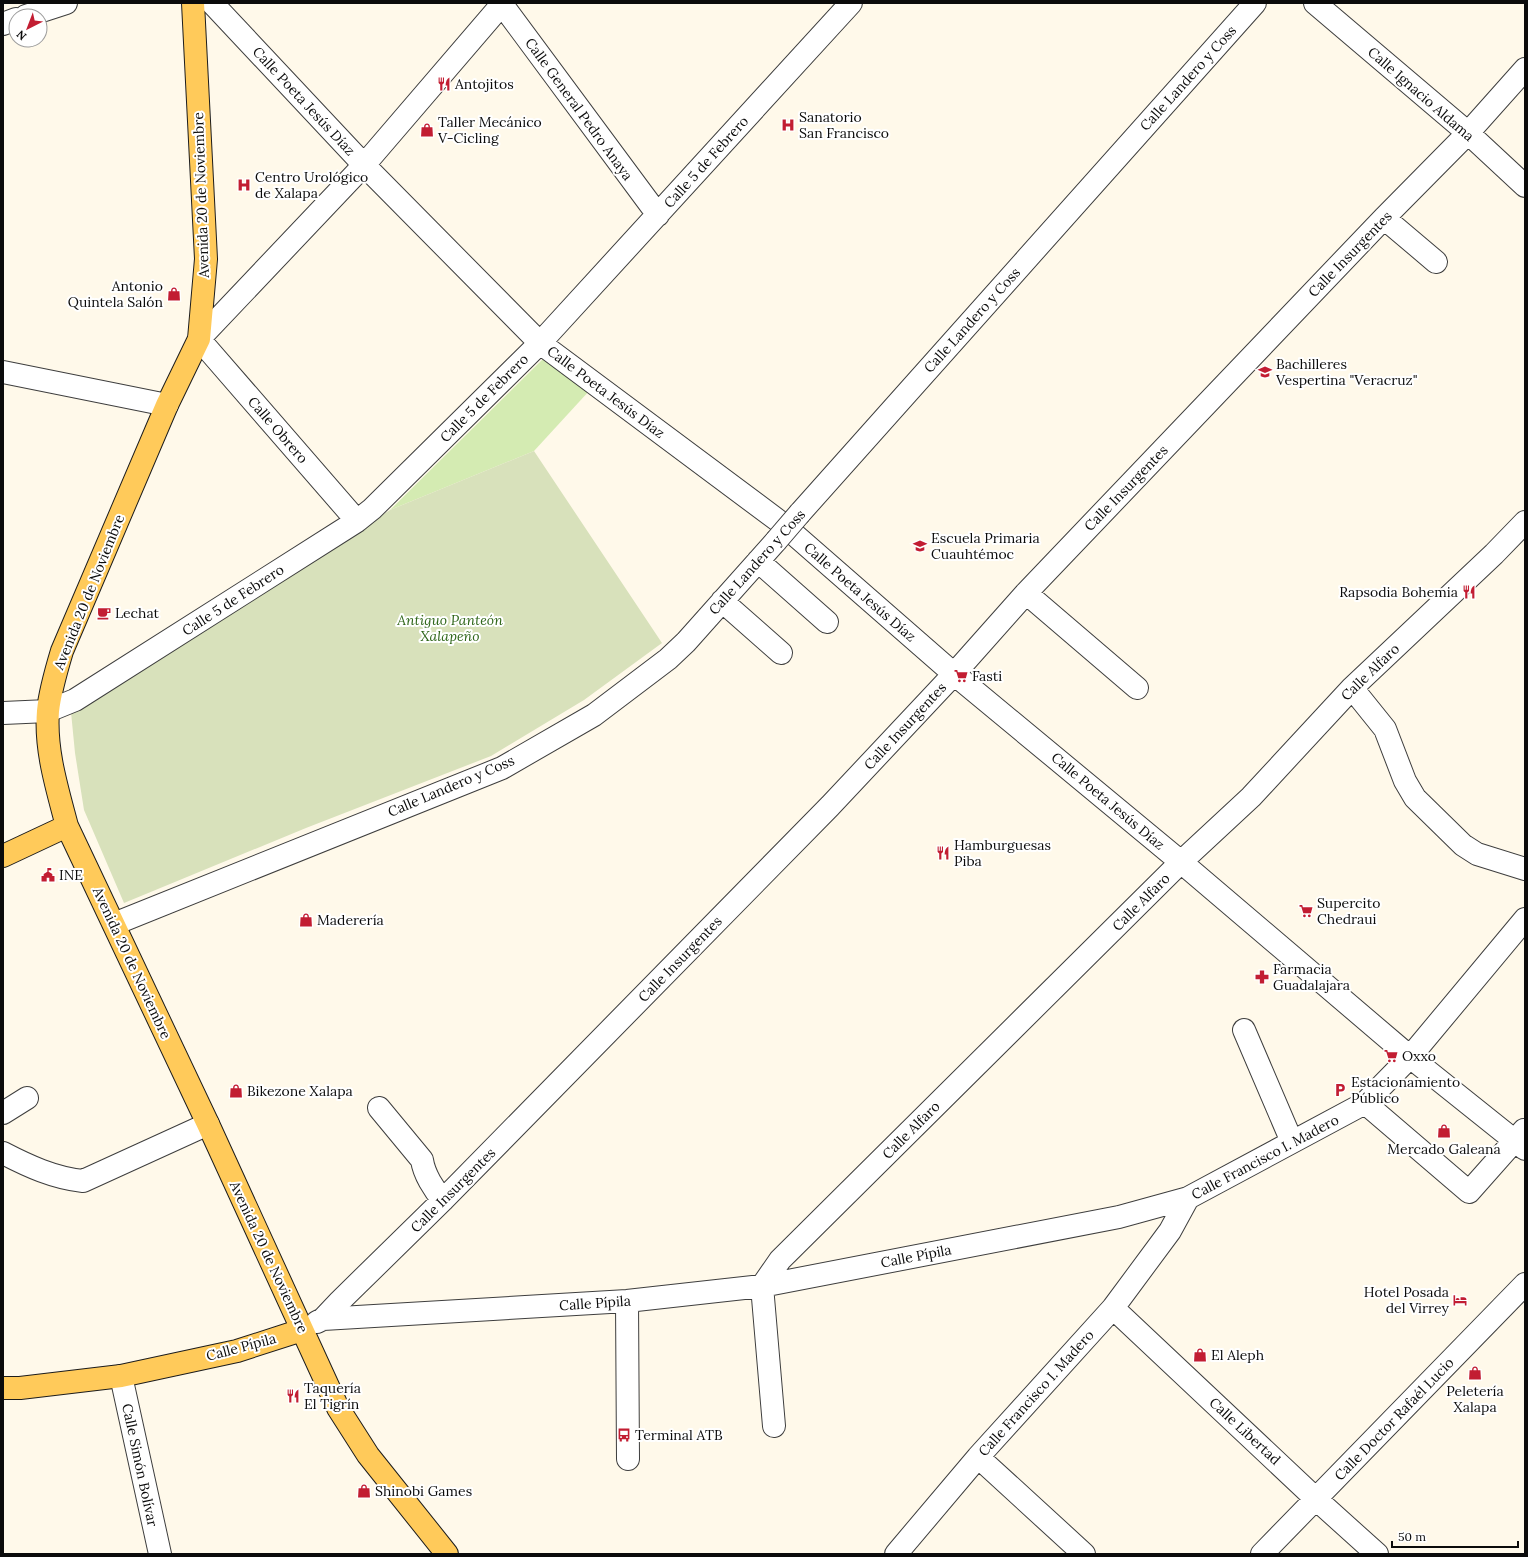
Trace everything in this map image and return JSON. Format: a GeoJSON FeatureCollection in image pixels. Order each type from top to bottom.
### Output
{"type":"FeatureCollection","features":[{"type":"Feature","properties":{"kind":"main road","name":"Avenida 20 de Noviembre"},"geometry":{"type":"LineString","coordinates":[[193,3],[206,259],[199,339],[167,405],[62,651],[53,681],[48,711],[49,750],[55,784],[67,826],[208,1124],[338,1408],[368,1455],[446,1554]]}},
{"type":"Feature","properties":{"kind":"main road"},"geometry":{"type":"LineString","coordinates":[[3,856],[67,826]]}},
{"type":"Feature","properties":{"kind":"main road","name":"Calle Pípila"},"geometry":{"type":"LineString","coordinates":[[3,1388],[20,1388],[121,1376],[237,1351],[302,1330]]}},
{"type":"Feature","properties":{"kind":"street"},"geometry":{"type":"LineString","coordinates":[[48,9],[66,3]]}},
{"type":"Feature","properties":{"kind":"street","name":"Calle Poeta Jesús Díaz"},"geometry":{"type":"LineString","coordinates":[[212,3],[364,165],[540,343],[780,522],[954,674],[1181,862],[1410,1056],[1522,1139],[1469,1192],[1365,1102]]}},
{"type":"Feature","properties":{"kind":"street"},"geometry":{"type":"LineString","coordinates":[[199,339],[364,165],[502,3]]}},
{"type":"Feature","properties":{"kind":"street","name":"Calle General Pedro Anaya"},"geometry":{"type":"LineString","coordinates":[[502,3],[658,215]]}},
{"type":"Feature","properties":{"kind":"street","name":"Calle 5 de Febrero"},"geometry":{"type":"LineString","coordinates":[[3,713],[48,711],[75,700],[357,521],[372,509],[540,343],[852,3]]}},
{"type":"Feature","properties":{"kind":"street","name":"Calle Landero y Coss"},"geometry":{"type":"LineString","coordinates":[[114,924],[502,768],[594,715],[662,664],[686,642],[1254,3]]}},
{"type":"Feature","properties":{"kind":"street","name":"Calle Ignacio Aldama"},"geometry":{"type":"LineString","coordinates":[[1315,3],[1468,134],[1525,186]]}},
{"type":"Feature","properties":{"kind":"street","name":"Calle Insurgentes"},"geometry":{"type":"LineString","coordinates":[[323,1319],[340,1300],[443,1200],[830,806],[954,674],[1026,593],[1384,218],[1468,134],[1525,69]]}},
{"type":"Feature","properties":{"kind":"street"},"geometry":{"type":"LineString","coordinates":[[1384,218],[1436,262]]}},
{"type":"Feature","properties":{"kind":"street","name":"Calle Obrero"},"geometry":{"type":"LineString","coordinates":[[199,339],[357,521]]}},
{"type":"Feature","properties":{"kind":"street"},"geometry":{"type":"LineString","coordinates":[[3,372],[167,405]]}},
{"type":"Feature","properties":{"kind":"street","name":"Calle Alfaro"},"geometry":{"type":"LineString","coordinates":[[762,1286],[780,1260],[1181,862],[1251,797],[1352,688],[1494,554],[1525,522]]}},
{"type":"Feature","properties":{"kind":"street"},"geometry":{"type":"LineString","coordinates":[[758,561],[827,622]]}},
{"type":"Feature","properties":{"kind":"street"},"geometry":{"type":"LineString","coordinates":[[1026,593],[1137,688]]}},
{"type":"Feature","properties":{"kind":"street"},"geometry":{"type":"LineString","coordinates":[[722,601],[781,653]]}},
{"type":"Feature","properties":{"kind":"street"},"geometry":{"type":"LineString","coordinates":[[1352,688],[1385,729],[1405,781],[1415,798],[1463,845],[1477,854],[1525,869]]}},
{"type":"Feature","properties":{"kind":"street","name":"Calle Francisco I. Madero"},"geometry":{"type":"LineString","coordinates":[[896,1554],[978,1457],[1113,1308],[1170,1231],[1188,1198],[1365,1102],[1410,1056],[1525,919]]}},
{"type":"Feature","properties":{"kind":"street"},"geometry":{"type":"LineString","coordinates":[[1244,1030],[1292,1142]]}},
{"type":"Feature","properties":{"kind":"street"},"geometry":{"type":"LineString","coordinates":[[3,1113],[27,1098]]}},
{"type":"Feature","properties":{"kind":"street"},"geometry":{"type":"LineString","coordinates":[[379,1108],[422,1160],[423,1166],[435,1191],[443,1200]]}},
{"type":"Feature","properties":{"kind":"street"},"geometry":{"type":"LineString","coordinates":[[3,1153],[23,1163],[65,1179],[83,1181],[208,1124]]}},
{"type":"Feature","properties":{"kind":"street","name":"Calle Pípila"},"geometry":{"type":"LineString","coordinates":[[302,1330],[323,1319],[627,1301],[762,1286],[1119,1217],[1188,1198]]}},
{"type":"Feature","properties":{"kind":"street","name":"Calle Doctor Rafaél Lucio"},"geometry":{"type":"LineString","coordinates":[[1262,1554],[1525,1284]]}},
{"type":"Feature","properties":{"kind":"street"},"geometry":{"type":"LineString","coordinates":[[762,1286],[774,1426]]}},
{"type":"Feature","properties":{"kind":"street"},"geometry":{"type":"LineString","coordinates":[[627,1301],[628,1459]]}},
{"type":"Feature","properties":{"kind":"street","name":"Calle Libertad"},"geometry":{"type":"LineString","coordinates":[[1113,1308],[1316,1499],[1377,1554]]}},
{"type":"Feature","properties":{"kind":"street","name":"Calle Simón Bolívar"},"geometry":{"type":"LineString","coordinates":[[121,1376],[160,1554]]}},
{"type":"Feature","properties":{"kind":"street"},"geometry":{"type":"LineString","coordinates":[[978,1457],[1084,1554]]}},
{"type":"Feature","properties":{"kind":"green space"},"geometry":{"type":"Polygon","coordinates":[[[547,355],[590,390],[534,451],[390,510],[547,355]]]}},
{"type":"Feature","properties":{"kind":"green space","name":"Antiguo Panteón Xalapeño"},"geometry":{"type":"Polygon","coordinates":[[[534,451],[662,643],[584,700],[491,756],[306,828],[124,903],[84,810],[75,753],[71,712],[390,510],[534,451]]]}},
{"type":"Feature","properties":{"kind":"place","name":"Antojitos"},"geometry":{"type":"Point","coordinates":[444,84]}},
{"type":"Feature","properties":{"kind":"place","name":"Sanatorio San Francisco"},"geometry":{"type":"Point","coordinates":[788,125]}},
{"type":"Feature","properties":{"kind":"place","name":"Taller Mecánico V-Cicling"},"geometry":{"type":"Point","coordinates":[427,130]}},
{"type":"Feature","properties":{"kind":"place","name":"Centro Urológico de Xalapa"},"geometry":{"type":"Point","coordinates":[244,185]}},
{"type":"Feature","properties":{"kind":"place","name":"Antonio Quintela Salón"},"geometry":{"type":"Point","coordinates":[174,294]}},
{"type":"Feature","properties":{"kind":"place","name":"Bachilleres Vespertina \"Veracruz\""},"geometry":{"type":"Point","coordinates":[1265,372]}},
{"type":"Feature","properties":{"kind":"place","name":"Escuela Primaria Cuauhtémoc"},"geometry":{"type":"Point","coordinates":[920,546]}},
{"type":"Feature","properties":{"kind":"place","name":"Rapsodia Bohemia"},"geometry":{"type":"Point","coordinates":[1469,592]}},
{"type":"Feature","properties":{"kind":"place","name":"Lechat"},"geometry":{"type":"Point","coordinates":[104,613]}},
{"type":"Feature","properties":{"kind":"place","name":"Fasti"},"geometry":{"type":"Point","coordinates":[961,676]}},
{"type":"Feature","properties":{"kind":"place","name":"Hamburguesas Piba"},"geometry":{"type":"Point","coordinates":[943,853]}},
{"type":"Feature","properties":{"kind":"place","name":"INE"},"geometry":{"type":"Point","coordinates":[48,875]}},
{"type":"Feature","properties":{"kind":"place","name":"Supercito Chedraui"},"geometry":{"type":"Point","coordinates":[1306,911]}},
{"type":"Feature","properties":{"kind":"place","name":"Maderería"},"geometry":{"type":"Point","coordinates":[306,920]}},
{"type":"Feature","properties":{"kind":"place","name":"Farmacia Guadalajara"},"geometry":{"type":"Point","coordinates":[1262,977]}},
{"type":"Feature","properties":{"kind":"place","name":"Oxxo"},"geometry":{"type":"Point","coordinates":[1391,1056]}},
{"type":"Feature","properties":{"kind":"place","name":"Estacionamiento Público"},"geometry":{"type":"Point","coordinates":[1340,1090]}},
{"type":"Feature","properties":{"kind":"place","name":"Bikezone Xalapa"},"geometry":{"type":"Point","coordinates":[236,1091]}},
{"type":"Feature","properties":{"kind":"place","name":"Mercado Galeana"},"geometry":{"type":"Point","coordinates":[1444,1131]}},
{"type":"Feature","properties":{"kind":"place","name":"Hotel Posada del Virrey"},"geometry":{"type":"Point","coordinates":[1460,1300]}},
{"type":"Feature","properties":{"kind":"place","name":"El Aleph"},"geometry":{"type":"Point","coordinates":[1200,1355]}},
{"type":"Feature","properties":{"kind":"place","name":"Peletería Xalapa"},"geometry":{"type":"Point","coordinates":[1475,1373]}},
{"type":"Feature","properties":{"kind":"place","name":"Taquería El Tigrín"},"geometry":{"type":"Point","coordinates":[293,1396]}},
{"type":"Feature","properties":{"kind":"place","name":"Terminal ATB"},"geometry":{"type":"Point","coordinates":[624,1435]}},
{"type":"Feature","properties":{"kind":"place","name":"Shinobi Games"},"geometry":{"type":"Point","coordinates":[364,1491]}}]}
